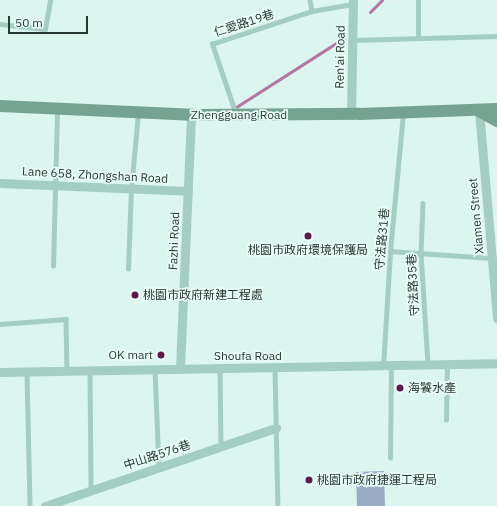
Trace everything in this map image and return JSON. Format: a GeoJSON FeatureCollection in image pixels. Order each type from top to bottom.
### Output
{"type":"FeatureCollection","features":[{"type":"Feature","properties":{"kind":"street","name":"Ren'ai Road"},"geometry":{"type":"LineString","coordinates":[[351,115],[353,2]]}},
{"type":"Feature","properties":{"kind":"street","name":"Zhengguang Road"},"geometry":{"type":"LineString","coordinates":[[0,106],[58,107],[191,115],[351,115],[479,111],[497,109]]}},
{"type":"Feature","properties":{"kind":"street"},"geometry":{"type":"LineString","coordinates":[[479,111],[497,121]]}},
{"type":"Feature","properties":{"kind":"street","name":"Xiamen Street"},"geometry":{"type":"LineString","coordinates":[[479,111],[491,258],[496,280],[497,318]]}},
{"type":"Feature","properties":{"kind":"street","name":"Fazhi Road"},"geometry":{"type":"LineString","coordinates":[[180,368],[191,115]]}},
{"type":"Feature","properties":{"kind":"street","name":"Lane 658, Zhongshan Road"},"geometry":{"type":"LineString","coordinates":[[0,183],[188,191]]}},
{"type":"Feature","properties":{"kind":"street","name":"Shoufa Road"},"geometry":{"type":"LineString","coordinates":[[0,372],[27,373],[67,370],[275,368],[497,363]]}},
{"type":"Feature","properties":{"kind":"street","name":"中山路576巷"},"geometry":{"type":"LineString","coordinates":[[46,506],[276,428]]}},
{"type":"Feature","properties":{"kind":"lane"},"geometry":{"type":"LineString","coordinates":[[0,24],[45,29],[50,0]]}},
{"type":"Feature","properties":{"kind":"lane"},"geometry":{"type":"LineString","coordinates":[[310,0],[312,11]]}},
{"type":"Feature","properties":{"kind":"lane"},"geometry":{"type":"LineString","coordinates":[[418,0],[418,38]]}},
{"type":"Feature","properties":{"kind":"lane","name":"仁愛路19巷"},"geometry":{"type":"LineString","coordinates":[[237,115],[212,44],[312,11],[353,2]]}},
{"type":"Feature","properties":{"kind":"lane"},"geometry":{"type":"LineString","coordinates":[[353,40],[497,36]]}},
{"type":"Feature","properties":{"kind":"lane"},"geometry":{"type":"LineString","coordinates":[[53,266],[58,107]]}},
{"type":"Feature","properties":{"kind":"lane"},"geometry":{"type":"LineString","coordinates":[[128,269],[131,189],[138,111]]}},
{"type":"Feature","properties":{"kind":"lane","name":"守法路31巷"},"geometry":{"type":"LineString","coordinates":[[390,458],[387,366],[390,251],[403,113]]}},
{"type":"Feature","properties":{"kind":"lane","name":"守法路35巷"},"geometry":{"type":"LineString","coordinates":[[423,203],[421,253],[428,365]]}},
{"type":"Feature","properties":{"kind":"lane"},"geometry":{"type":"LineString","coordinates":[[390,251],[491,258]]}},
{"type":"Feature","properties":{"kind":"lane"},"geometry":{"type":"LineString","coordinates":[[0,324],[66,319],[67,370]]}},
{"type":"Feature","properties":{"kind":"lane"},"geometry":{"type":"LineString","coordinates":[[446,420],[447,365]]}},
{"type":"Feature","properties":{"kind":"lane"},"geometry":{"type":"LineString","coordinates":[[220,368],[221,446]]}},
{"type":"Feature","properties":{"kind":"lane"},"geometry":{"type":"LineString","coordinates":[[275,368],[278,506]]}},
{"type":"Feature","properties":{"kind":"lane"},"geometry":{"type":"LineString","coordinates":[[155,369],[159,468]]}},
{"type":"Feature","properties":{"kind":"lane"},"geometry":{"type":"LineString","coordinates":[[90,370],[91,490]]}},
{"type":"Feature","properties":{"kind":"lane"},"geometry":{"type":"LineString","coordinates":[[27,373],[30,506]]}},
{"type":"Feature","properties":{"kind":"shaded area"},"geometry":{"type":"Polygon","coordinates":[[[384,471],[385,506],[357,506],[356,472],[384,471]]]}},
{"type":"Feature","properties":{"kind":"waterway"},"geometry":{"type":"LineString","coordinates":[[370,12],[382,0]]}},
{"type":"Feature","properties":{"kind":"waterway"},"geometry":{"type":"LineString","coordinates":[[233,109],[344,38]]}},
{"type":"Feature","properties":{"kind":"place","name":"桃園市政府環境保護局"},"geometry":{"type":"Point","coordinates":[308,236]}},
{"type":"Feature","properties":{"kind":"place","name":"桃園市政府新建工程處"},"geometry":{"type":"Point","coordinates":[135,295]}},
{"type":"Feature","properties":{"kind":"place","name":"OK mart"},"geometry":{"type":"Point","coordinates":[161,355]}},
{"type":"Feature","properties":{"kind":"place","name":"海饕水產"},"geometry":{"type":"Point","coordinates":[400,388]}},
{"type":"Feature","properties":{"kind":"place","name":"桃園市政府捷運工程局"},"geometry":{"type":"Point","coordinates":[309,480]}}]}
